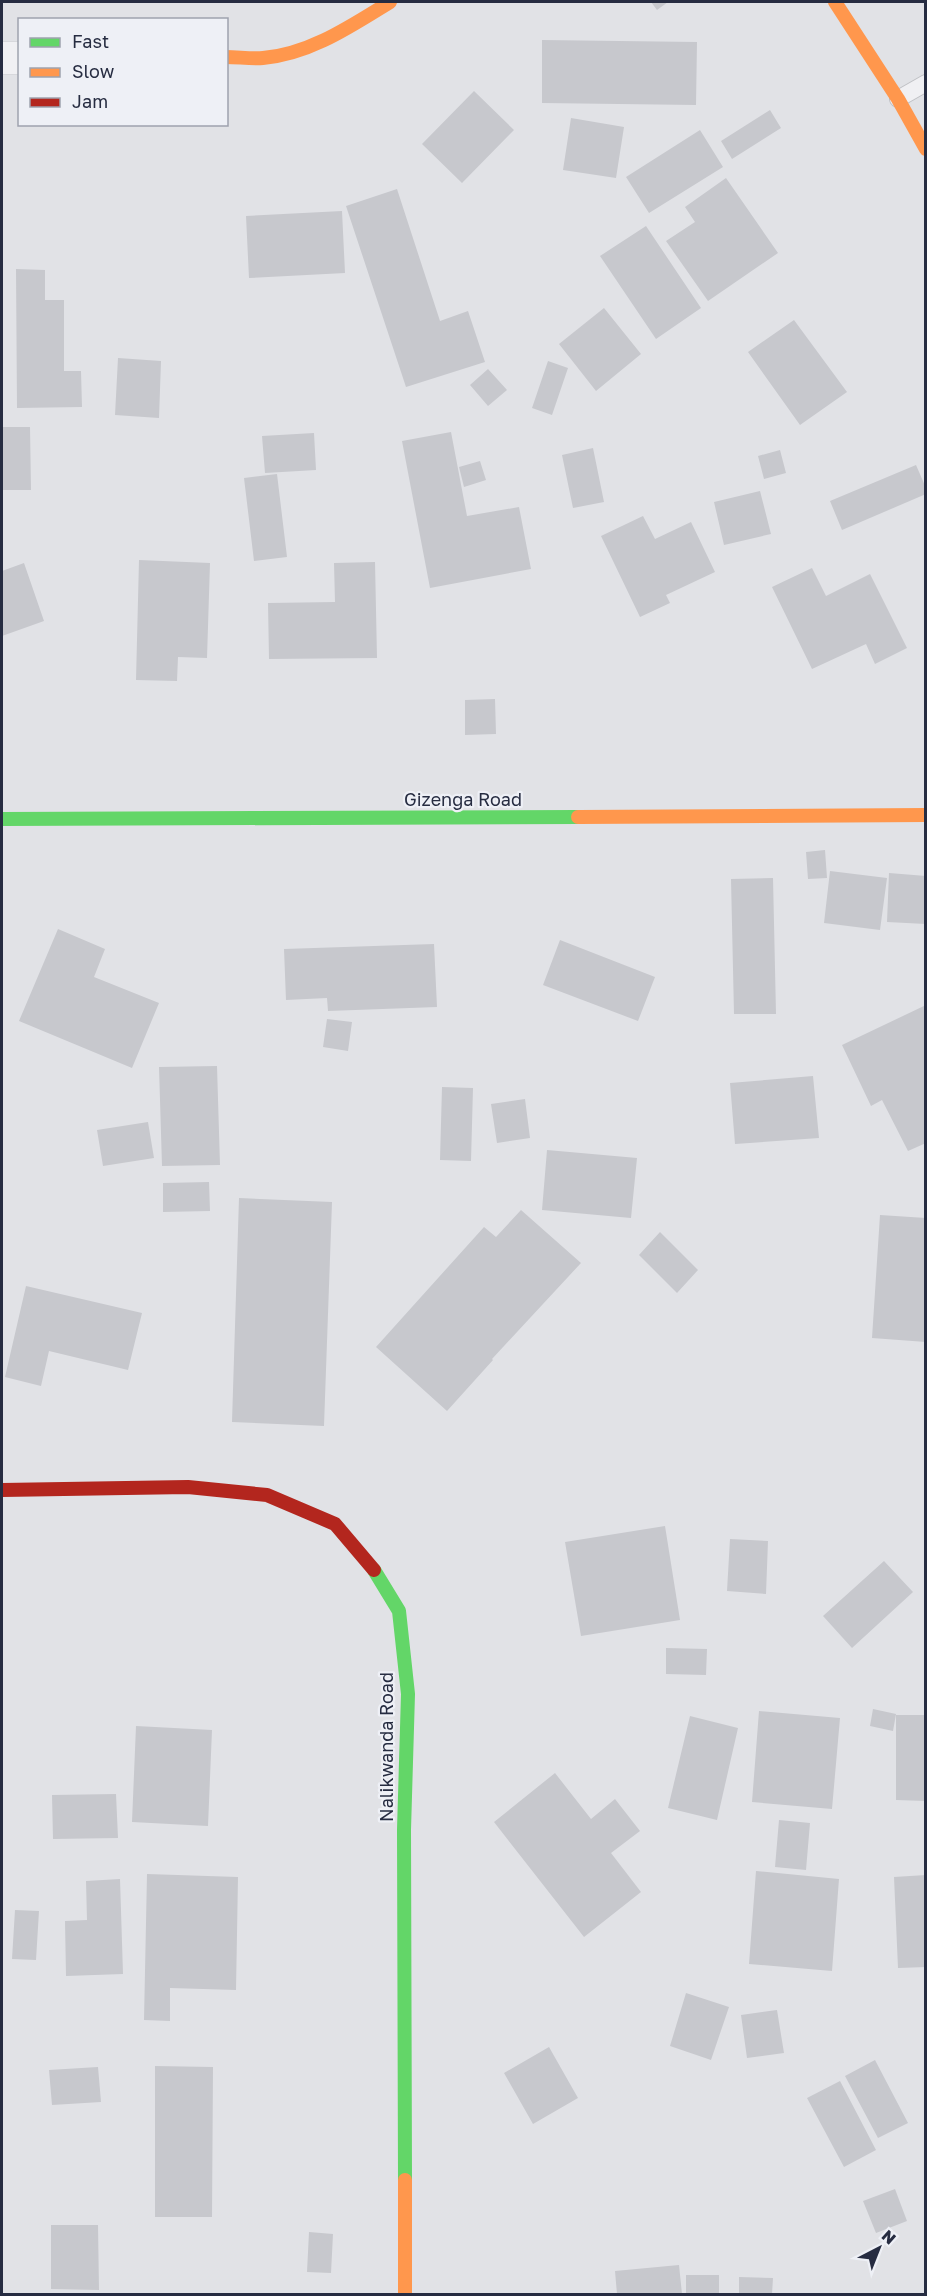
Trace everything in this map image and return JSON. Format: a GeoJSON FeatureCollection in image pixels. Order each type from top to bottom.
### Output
{"type":"FeatureCollection","features":[{"type":"Feature","properties":{"kind":"street"},"geometry":{"type":"LineString","coordinates":[[228,57],[268,57],[310,47],[347,29],[390,2]]}},
{"type":"Feature","properties":{"kind":"street"},"geometry":{"type":"LineString","coordinates":[[835,2],[898,99],[926,149]]}},
{"type":"Feature","properties":{"kind":"street"},"geometry":{"type":"LineString","coordinates":[[2,58],[18,58]]}},
{"type":"Feature","properties":{"kind":"street","name":"Gizenga Road"},"geometry":{"type":"LineString","coordinates":[[2,819],[926,815]]}},
{"type":"Feature","properties":{"kind":"street","name":"Nalikwanda Road"},"geometry":{"type":"LineString","coordinates":[[2,1490],[188,1487],[267,1495],[335,1524],[372,1566],[399,1611],[408,1694],[404,1830],[405,2295]]}},
{"type":"Feature","properties":{"kind":"lane"},"geometry":{"type":"LineString","coordinates":[[898,99],[926,83]]}},
{"type":"Feature","properties":{"kind":"building"},"geometry":{"type":"Polygon","coordinates":[[[651,2],[668,2],[657,10],[651,2]]]}},
{"type":"Feature","properties":{"kind":"building"},"geometry":{"type":"Polygon","coordinates":[[[542,40],[697,42],[696,105],[542,103],[542,40]]]}},
{"type":"Feature","properties":{"kind":"building"},"geometry":{"type":"Polygon","coordinates":[[[474,91],[514,130],[462,183],[422,144],[474,91]]]}},
{"type":"Feature","properties":{"kind":"building"},"geometry":{"type":"Polygon","coordinates":[[[770,110],[781,128],[732,159],[721,141],[770,110]]]}},
{"type":"Feature","properties":{"kind":"building"},"geometry":{"type":"Polygon","coordinates":[[[571,118],[624,127],[616,178],[563,170],[571,118]]]}},
{"type":"Feature","properties":{"kind":"building"},"geometry":{"type":"Polygon","coordinates":[[[700,130],[723,167],[649,213],[626,177],[700,130]]]}},
{"type":"Feature","properties":{"kind":"building"},"geometry":{"type":"Polygon","coordinates":[[[726,178],[778,253],[708,301],[666,241],[695,222],[685,207],[726,178]]]}},
{"type":"Feature","properties":{"kind":"building"},"geometry":{"type":"Polygon","coordinates":[[[397,189],[440,321],[468,311],[485,362],[406,387],[346,206],[397,189]]]}},
{"type":"Feature","properties":{"kind":"building"},"geometry":{"type":"Polygon","coordinates":[[[342,211],[345,273],[249,278],[246,216],[342,211]]]}},
{"type":"Feature","properties":{"kind":"building"},"geometry":{"type":"Polygon","coordinates":[[[646,226],[701,308],[656,339],[600,256],[646,226]]]}},
{"type":"Feature","properties":{"kind":"building"},"geometry":{"type":"Polygon","coordinates":[[[16,269],[45,270],[45,300],[64,300],[64,371],[81,371],[82,407],[17,408],[16,269]]]}},
{"type":"Feature","properties":{"kind":"building"},"geometry":{"type":"Polygon","coordinates":[[[604,308],[641,354],[596,391],[559,344],[604,308]]]}},
{"type":"Feature","properties":{"kind":"building"},"geometry":{"type":"Polygon","coordinates":[[[794,320],[847,392],[800,425],[748,352],[794,320]]]}},
{"type":"Feature","properties":{"kind":"building"},"geometry":{"type":"Polygon","coordinates":[[[118,358],[161,361],[159,418],[115,415],[118,358]]]}},
{"type":"Feature","properties":{"kind":"building"},"geometry":{"type":"Polygon","coordinates":[[[548,361],[568,368],[552,415],[532,408],[548,361]]]}},
{"type":"Feature","properties":{"kind":"building"},"geometry":{"type":"Polygon","coordinates":[[[488,369],[507,390],[488,406],[470,385],[488,369]]]}},
{"type":"Feature","properties":{"kind":"building"},"geometry":{"type":"Polygon","coordinates":[[[2,427],[30,427],[31,490],[2,490],[2,427]]]}},
{"type":"Feature","properties":{"kind":"building"},"geometry":{"type":"Polygon","coordinates":[[[451,432],[467,516],[519,507],[531,569],[430,588],[402,441],[451,432]]]}},
{"type":"Feature","properties":{"kind":"building"},"geometry":{"type":"Polygon","coordinates":[[[314,433],[316,470],[265,473],[262,436],[314,433]]]}},
{"type":"Feature","properties":{"kind":"building"},"geometry":{"type":"Polygon","coordinates":[[[593,448],[604,502],[573,508],[562,455],[593,448]]]}},
{"type":"Feature","properties":{"kind":"building"},"geometry":{"type":"Polygon","coordinates":[[[780,450],[786,473],[764,479],[758,456],[780,450]]]}},
{"type":"Feature","properties":{"kind":"building"},"geometry":{"type":"Polygon","coordinates":[[[480,461],[486,480],[464,487],[459,467],[480,461]]]}},
{"type":"Feature","properties":{"kind":"building"},"geometry":{"type":"Polygon","coordinates":[[[916,465],[926,488],[926,494],[842,530],[830,501],[916,465]]]}},
{"type":"Feature","properties":{"kind":"building"},"geometry":{"type":"Polygon","coordinates":[[[277,474],[287,557],[254,561],[244,478],[277,474]]]}},
{"type":"Feature","properties":{"kind":"building"},"geometry":{"type":"Polygon","coordinates":[[[760,491],[771,534],[724,545],[714,502],[760,491]]]}},
{"type":"Feature","properties":{"kind":"building"},"geometry":{"type":"Polygon","coordinates":[[[643,516],[655,539],[691,522],[715,572],[666,595],[670,603],[640,617],[601,536],[643,516]]]}},
{"type":"Feature","properties":{"kind":"building"},"geometry":{"type":"Polygon","coordinates":[[[139,560],[210,563],[207,658],[178,657],[177,681],[136,680],[139,560]]]}},
{"type":"Feature","properties":{"kind":"building"},"geometry":{"type":"Polygon","coordinates":[[[375,562],[377,658],[269,659],[268,603],[335,602],[334,563],[375,562]]]}},
{"type":"Feature","properties":{"kind":"building"},"geometry":{"type":"Polygon","coordinates":[[[24,563],[44,621],[2,636],[2,571],[24,563]]]}},
{"type":"Feature","properties":{"kind":"building"},"geometry":{"type":"Polygon","coordinates":[[[812,568],[826,596],[870,574],[907,648],[875,664],[866,644],[812,669],[772,587],[812,568]]]}},
{"type":"Feature","properties":{"kind":"building"},"geometry":{"type":"Polygon","coordinates":[[[495,699],[496,734],[465,735],[465,700],[495,699]]]}},
{"type":"Feature","properties":{"kind":"building"},"geometry":{"type":"Polygon","coordinates":[[[825,850],[827,878],[808,879],[806,852],[825,850]]]}},
{"type":"Feature","properties":{"kind":"building"},"geometry":{"type":"Polygon","coordinates":[[[830,871],[887,878],[880,930],[824,923],[830,871]]]}},
{"type":"Feature","properties":{"kind":"building"},"geometry":{"type":"Polygon","coordinates":[[[889,873],[926,876],[926,924],[887,922],[889,873]]]}},
{"type":"Feature","properties":{"kind":"building"},"geometry":{"type":"Polygon","coordinates":[[[773,878],[776,1014],[734,1014],[731,879],[773,878]]]}},
{"type":"Feature","properties":{"kind":"building"},"geometry":{"type":"Polygon","coordinates":[[[58,929],[105,949],[94,977],[159,1003],[132,1068],[19,1021],[58,929]]]}},
{"type":"Feature","properties":{"kind":"building"},"geometry":{"type":"Polygon","coordinates":[[[560,940],[655,977],[638,1021],[543,985],[560,940]]]}},
{"type":"Feature","properties":{"kind":"building"},"geometry":{"type":"Polygon","coordinates":[[[434,944],[437,1007],[328,1011],[327,998],[286,1000],[284,949],[434,944]]]}},
{"type":"Feature","properties":{"kind":"building"},"geometry":{"type":"Polygon","coordinates":[[[926,1005],[926,1143],[908,1151],[882,1100],[871,1106],[842,1045],[926,1005]]]}},
{"type":"Feature","properties":{"kind":"building"},"geometry":{"type":"Polygon","coordinates":[[[327,1019],[352,1022],[348,1051],[323,1047],[327,1019]]]}},
{"type":"Feature","properties":{"kind":"building"},"geometry":{"type":"Polygon","coordinates":[[[217,1066],[220,1165],[162,1166],[159,1067],[217,1066]]]}},
{"type":"Feature","properties":{"kind":"building"},"geometry":{"type":"Polygon","coordinates":[[[813,1076],[819,1138],[735,1144],[730,1083],[813,1076]]]}},
{"type":"Feature","properties":{"kind":"building"},"geometry":{"type":"Polygon","coordinates":[[[442,1087],[473,1088],[471,1161],[440,1160],[442,1087]]]}},
{"type":"Feature","properties":{"kind":"building"},"geometry":{"type":"Polygon","coordinates":[[[525,1099],[530,1138],[497,1143],[491,1104],[525,1099]]]}},
{"type":"Feature","properties":{"kind":"building"},"geometry":{"type":"Polygon","coordinates":[[[148,1122],[154,1158],[103,1166],[97,1130],[148,1122]]]}},
{"type":"Feature","properties":{"kind":"building"},"geometry":{"type":"Polygon","coordinates":[[[547,1150],[637,1158],[631,1218],[542,1210],[547,1150]]]}},
{"type":"Feature","properties":{"kind":"building"},"geometry":{"type":"Polygon","coordinates":[[[209,1182],[210,1211],[163,1212],[163,1183],[209,1182]]]}},
{"type":"Feature","properties":{"kind":"building"},"geometry":{"type":"Polygon","coordinates":[[[239,1198],[332,1202],[324,1426],[232,1422],[239,1198]]]}},
{"type":"Feature","properties":{"kind":"building"},"geometry":{"type":"Polygon","coordinates":[[[521,1210],[581,1263],[447,1411],[376,1347],[484,1227],[496,1237],[521,1210]]]}},
{"type":"Feature","properties":{"kind":"building"},"geometry":{"type":"Polygon","coordinates":[[[880,1215],[926,1218],[926,1342],[872,1338],[880,1215]]]}},
{"type":"Feature","properties":{"kind":"building"},"geometry":{"type":"Polygon","coordinates":[[[660,1232],[698,1270],[677,1293],[639,1255],[660,1232]]]}},
{"type":"Feature","properties":{"kind":"building"},"geometry":{"type":"Polygon","coordinates":[[[26,1286],[142,1313],[128,1370],[49,1351],[41,1386],[5,1377],[26,1286]]]}},
{"type":"Feature","properties":{"kind":"building"},"geometry":{"type":"Polygon","coordinates":[[[665,1526],[680,1620],[581,1636],[565,1542],[665,1526]]]}},
{"type":"Feature","properties":{"kind":"building"},"geometry":{"type":"Polygon","coordinates":[[[730,1539],[768,1541],[766,1594],[727,1591],[730,1539]]]}},
{"type":"Feature","properties":{"kind":"building"},"geometry":{"type":"Polygon","coordinates":[[[884,1561],[913,1592],[852,1648],[823,1616],[884,1561]]]}},
{"type":"Feature","properties":{"kind":"building"},"geometry":{"type":"Polygon","coordinates":[[[666,1648],[707,1649],[706,1675],[666,1674],[666,1648]]]}},
{"type":"Feature","properties":{"kind":"building"},"geometry":{"type":"Polygon","coordinates":[[[873,1709],[896,1714],[893,1731],[870,1726],[873,1709]]]}},
{"type":"Feature","properties":{"kind":"building"},"geometry":{"type":"Polygon","coordinates":[[[759,1711],[840,1718],[832,1809],[752,1802],[759,1711]]]}},
{"type":"Feature","properties":{"kind":"building"},"geometry":{"type":"Polygon","coordinates":[[[896,1715],[926,1715],[926,1801],[896,1800],[896,1715]]]}},
{"type":"Feature","properties":{"kind":"building"},"geometry":{"type":"Polygon","coordinates":[[[690,1716],[738,1728],[717,1820],[668,1808],[690,1716]]]}},
{"type":"Feature","properties":{"kind":"building"},"geometry":{"type":"Polygon","coordinates":[[[136,1726],[212,1730],[208,1826],[132,1822],[136,1726]]]}},
{"type":"Feature","properties":{"kind":"building"},"geometry":{"type":"Polygon","coordinates":[[[555,1773],[591,1819],[615,1799],[640,1831],[611,1853],[641,1892],[584,1937],[494,1822],[555,1773]]]}},
{"type":"Feature","properties":{"kind":"building"},"geometry":{"type":"Polygon","coordinates":[[[116,1794],[118,1838],[53,1839],[52,1795],[116,1794]]]}},
{"type":"Feature","properties":{"kind":"building"},"geometry":{"type":"Polygon","coordinates":[[[779,1820],[810,1823],[806,1870],[775,1867],[779,1820]]]}},
{"type":"Feature","properties":{"kind":"building"},"geometry":{"type":"Polygon","coordinates":[[[756,1871],[839,1879],[832,1971],[749,1964],[756,1871]]]}},
{"type":"Feature","properties":{"kind":"building"},"geometry":{"type":"Polygon","coordinates":[[[147,1874],[238,1877],[236,1990],[170,1988],[170,2021],[144,2020],[147,1874]]]}},
{"type":"Feature","properties":{"kind":"building"},"geometry":{"type":"Polygon","coordinates":[[[926,1875],[926,1967],[898,1968],[894,1877],[926,1875]]]}},
{"type":"Feature","properties":{"kind":"building"},"geometry":{"type":"Polygon","coordinates":[[[120,1879],[123,1974],[66,1976],[65,1921],[87,1920],[86,1881],[120,1879]]]}},
{"type":"Feature","properties":{"kind":"building"},"geometry":{"type":"Polygon","coordinates":[[[15,1910],[39,1911],[36,1960],[12,1959],[15,1910]]]}},
{"type":"Feature","properties":{"kind":"building"},"geometry":{"type":"Polygon","coordinates":[[[686,1993],[729,2007],[711,2060],[670,2046],[686,1993]]]}},
{"type":"Feature","properties":{"kind":"building"},"geometry":{"type":"Polygon","coordinates":[[[777,2010],[784,2053],[747,2058],[741,2015],[777,2010]]]}},
{"type":"Feature","properties":{"kind":"building"},"geometry":{"type":"Polygon","coordinates":[[[549,2047],[578,2098],[533,2124],[504,2073],[549,2047]]]}},
{"type":"Feature","properties":{"kind":"building"},"geometry":{"type":"Polygon","coordinates":[[[875,2060],[908,2123],[878,2138],[845,2076],[875,2060]]]}},
{"type":"Feature","properties":{"kind":"building"},"geometry":{"type":"Polygon","coordinates":[[[155,2066],[213,2067],[212,2217],[155,2217],[155,2066]]]}},
{"type":"Feature","properties":{"kind":"building"},"geometry":{"type":"Polygon","coordinates":[[[98,2067],[101,2102],[52,2105],[49,2070],[98,2067]]]}},
{"type":"Feature","properties":{"kind":"building"},"geometry":{"type":"Polygon","coordinates":[[[840,2081],[876,2150],[844,2167],[807,2098],[840,2081]]]}},
{"type":"Feature","properties":{"kind":"building"},"geometry":{"type":"Polygon","coordinates":[[[895,2189],[907,2221],[876,2233],[863,2201],[895,2189]]]}},
{"type":"Feature","properties":{"kind":"building"},"geometry":{"type":"Polygon","coordinates":[[[51,2225],[98,2225],[99,2290],[51,2289],[51,2225]]]}},
{"type":"Feature","properties":{"kind":"building"},"geometry":{"type":"Polygon","coordinates":[[[309,2232],[333,2234],[331,2273],[307,2272],[309,2232]]]}},
{"type":"Feature","properties":{"kind":"building"},"geometry":{"type":"Polygon","coordinates":[[[679,2265],[682,2294],[617,2294],[615,2271],[679,2265]]]}},
{"type":"Feature","properties":{"kind":"building"},"geometry":{"type":"Polygon","coordinates":[[[686,2275],[719,2275],[719,2294],[686,2294],[686,2275]]]}},
{"type":"Feature","properties":{"kind":"building"},"geometry":{"type":"Polygon","coordinates":[[[739,2277],[773,2278],[772,2294],[739,2294],[739,2277]]]}},
{"type":"Feature","properties":{"kind":"traffic: fast"},"geometry":{"type":"LineString","coordinates":[[2,819],[578,817]]}},
{"type":"Feature","properties":{"kind":"traffic: fast"},"geometry":{"type":"LineString","coordinates":[[374,1570],[399,1611],[408,1694],[404,1830],[405,2180]]}},
{"type":"Feature","properties":{"kind":"traffic: slow"},"geometry":{"type":"LineString","coordinates":[[228,57],[263,58],[297,51],[330,38],[390,2]]}},
{"type":"Feature","properties":{"kind":"traffic: slow"},"geometry":{"type":"LineString","coordinates":[[835,2],[898,99],[926,149]]}},
{"type":"Feature","properties":{"kind":"traffic: slow"},"geometry":{"type":"LineString","coordinates":[[578,817],[926,815]]}},
{"type":"Feature","properties":{"kind":"traffic: slow"},"geometry":{"type":"LineString","coordinates":[[405,2180],[405,2294]]}},
{"type":"Feature","properties":{"kind":"traffic: jam"},"geometry":{"type":"LineString","coordinates":[[2,1490],[188,1487],[267,1495],[335,1524],[374,1570]]}}]}
